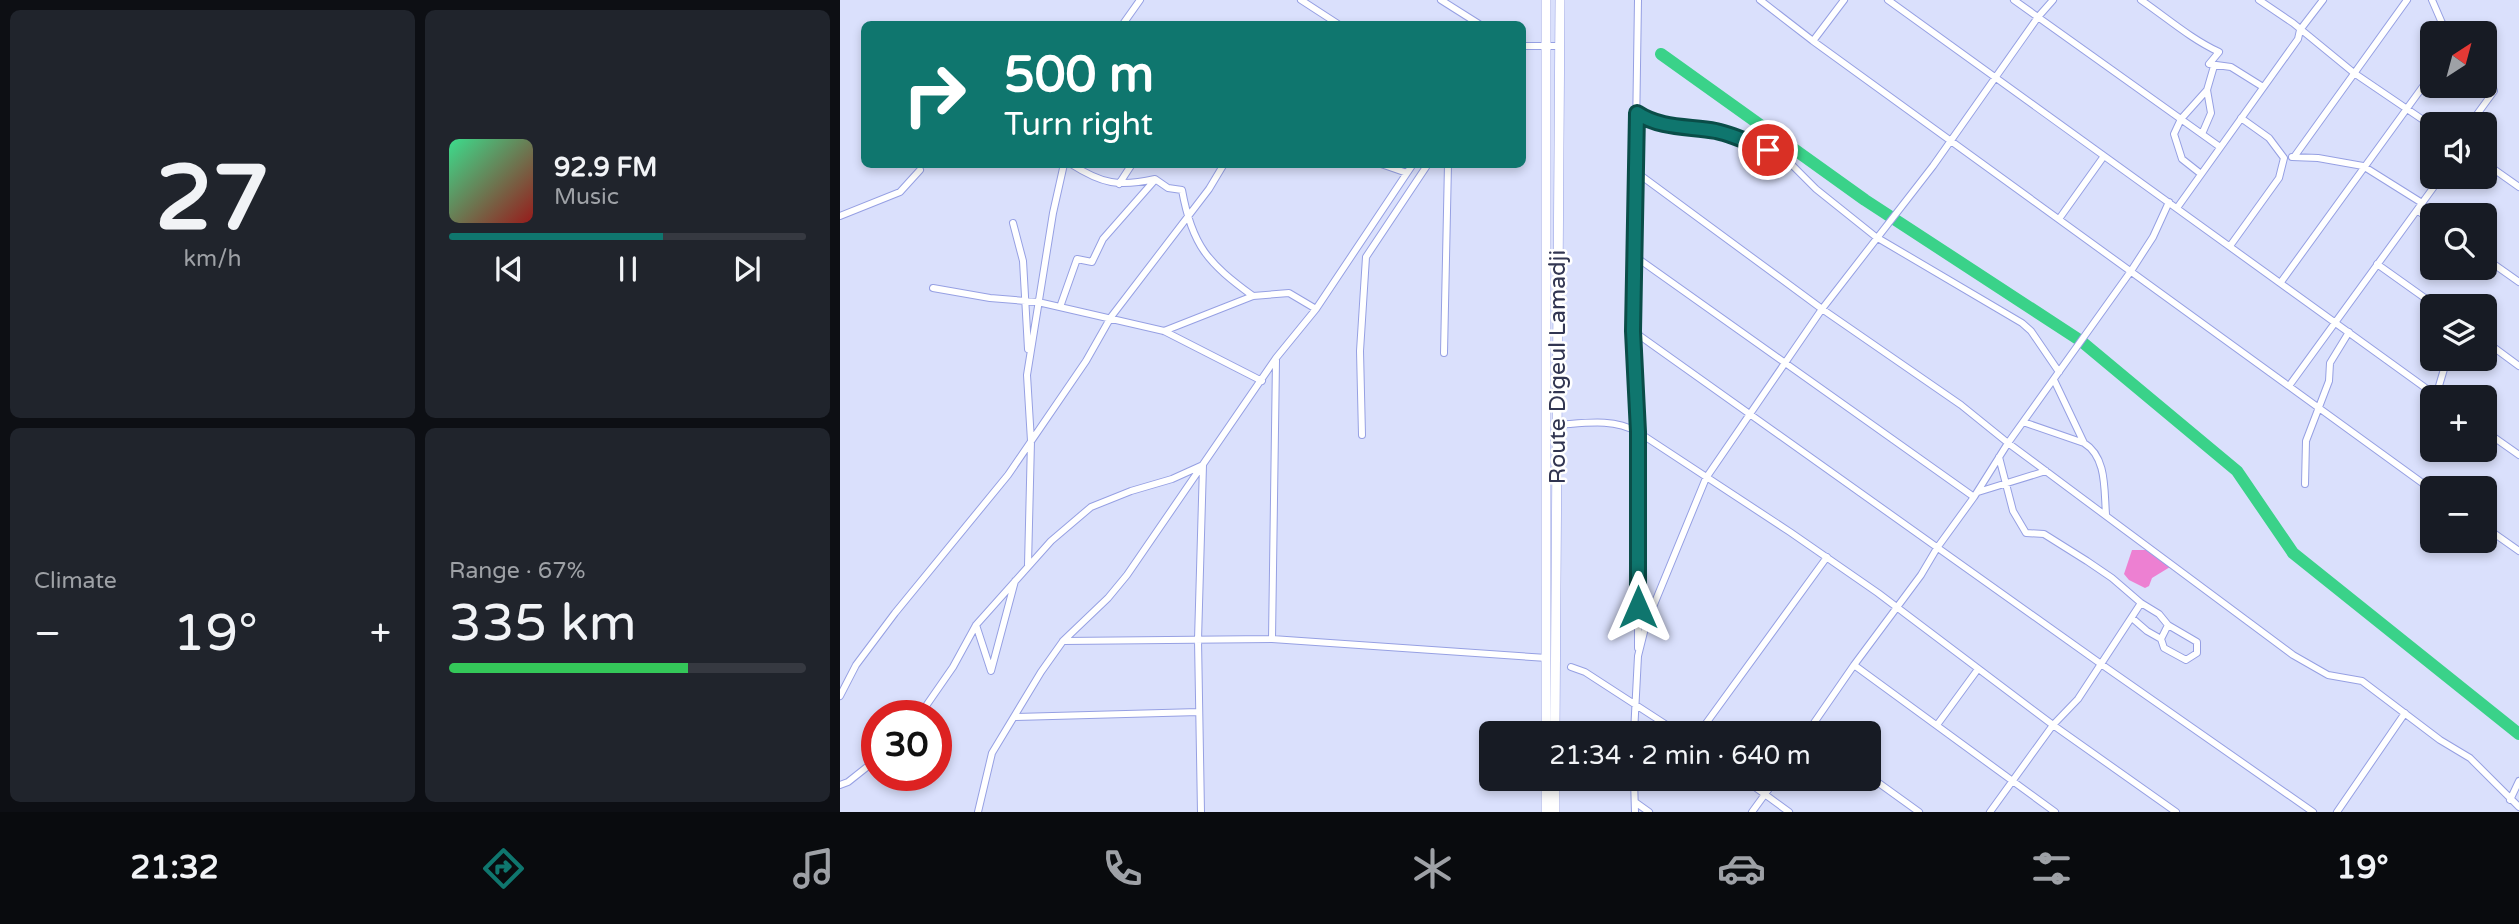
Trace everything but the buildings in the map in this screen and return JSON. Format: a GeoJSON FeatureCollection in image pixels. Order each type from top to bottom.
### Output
{"type":"FeatureCollection","features":[{"type":"Feature","properties":{"kind":"main road","name":"Route Digeul Lamadji"},"geometry":{"type":"LineString","coordinates":[[1546,0],[1550,659],[1554,721]]}},
{"type":"Feature","properties":{"kind":"main road","name":"Route Digeul Lamadji"},"geometry":{"type":"LineString","coordinates":[[1547,721],[1558,425],[1560,0]]}},
{"type":"Feature","properties":{"kind":"main road"},"geometry":{"type":"LineString","coordinates":[[1546,791],[1546,812]]}},
{"type":"Feature","properties":{"kind":"main road"},"geometry":{"type":"LineString","coordinates":[[1555,791],[1555,812]]}},
{"type":"Feature","properties":{"kind":"street"},"geometry":{"type":"LineString","coordinates":[[1125,21],[1140,0]]}},
{"type":"Feature","properties":{"kind":"street"},"geometry":{"type":"LineString","coordinates":[[1301,0],[1333,21]]}},
{"type":"Feature","properties":{"kind":"street"},"geometry":{"type":"LineString","coordinates":[[1441,0],[1474,21]]}},
{"type":"Feature","properties":{"kind":"street"},"geometry":{"type":"LineString","coordinates":[[1634,721],[1638,656],[1638,432],[1633,331],[1637,0]]}},
{"type":"Feature","properties":{"kind":"street"},"geometry":{"type":"LineString","coordinates":[[1760,0],[2420,481]]}},
{"type":"Feature","properties":{"kind":"street"},"geometry":{"type":"LineString","coordinates":[[1813,41],[1844,0]]}},
{"type":"Feature","properties":{"kind":"street"},"geometry":{"type":"LineString","coordinates":[[1888,0],[2422,385]]}},
{"type":"Feature","properties":{"kind":"street"},"geometry":{"type":"LineString","coordinates":[[2014,0],[2220,147]]}},
{"type":"Feature","properties":{"kind":"street"},"geometry":{"type":"LineString","coordinates":[[1638,656],[1646,624],[1706,478],[1822,309],[1933,166],[1949,140],[2053,0]]}},
{"type":"Feature","properties":{"kind":"street"},"geometry":{"type":"LineString","coordinates":[[2141,0],[2191,37],[2219,52],[2209,64],[2231,67],[2263,87]]}},
{"type":"Feature","properties":{"kind":"street"},"geometry":{"type":"LineString","coordinates":[[2259,0],[2354,73],[2420,118]]}},
{"type":"Feature","properties":{"kind":"street"},"geometry":{"type":"LineString","coordinates":[[2177,208],[2323,0]]}},
{"type":"Feature","properties":{"kind":"street"},"geometry":{"type":"LineString","coordinates":[[2294,157],[2406,0]]}},
{"type":"Feature","properties":{"kind":"street"},"geometry":{"type":"LineString","coordinates":[[2432,0],[2441,21]]}},
{"type":"Feature","properties":{"kind":"street"},"geometry":{"type":"LineString","coordinates":[[1526,46],[1560,46]]}},
{"type":"Feature","properties":{"kind":"street"},"geometry":{"type":"LineString","coordinates":[[2201,174],[2182,159],[2174,134],[2181,119],[2207,90],[2214,66]]}},
{"type":"Feature","properties":{"kind":"street"},"geometry":{"type":"LineString","coordinates":[[2203,134],[2211,113],[2207,90]]}},
{"type":"Feature","properties":{"kind":"street"},"geometry":{"type":"LineString","coordinates":[[2281,282],[2420,90]]}},
{"type":"Feature","properties":{"kind":"street"},"geometry":{"type":"LineString","coordinates":[[1637,113],[1667,126],[1727,134],[1786,159],[1816,188],[1876,237],[2022,323],[2031,331],[2059,372]]}},
{"type":"Feature","properties":{"kind":"street"},"geometry":{"type":"LineString","coordinates":[[2241,118],[2269,138],[2284,158]]}},
{"type":"Feature","properties":{"kind":"street"},"geometry":{"type":"LineString","coordinates":[[2059,219],[2104,156]]}},
{"type":"Feature","properties":{"kind":"street"},"geometry":{"type":"LineString","coordinates":[[2284,158],[2318,158],[2363,166],[2422,203],[2432,189]]}},
{"type":"Feature","properties":{"kind":"street"},"geometry":{"type":"LineString","coordinates":[[2231,246],[2279,178],[2284,158]]}},
{"type":"Feature","properties":{"kind":"street"},"geometry":{"type":"LineString","coordinates":[[1028,565],[1031,441],[1027,374],[1053,212],[1063,168]]}},
{"type":"Feature","properties":{"kind":"street"},"geometry":{"type":"LineString","coordinates":[[1077,168],[1092,178],[1127,186],[1155,180],[1168,188],[1182,190],[1187,218],[1199,245],[1221,273],[1253,296]]}},
{"type":"Feature","properties":{"kind":"street"},"geometry":{"type":"LineString","coordinates":[[1119,184],[1129,168]]}},
{"type":"Feature","properties":{"kind":"street"},"geometry":{"type":"LineString","coordinates":[[840,696],[856,665],[895,613],[1008,475],[1086,361],[1111,317],[1209,189],[1222,168]]}},
{"type":"Feature","properties":{"kind":"street"},"geometry":{"type":"LineString","coordinates":[[1393,168],[1407,173]]}},
{"type":"Feature","properties":{"kind":"street"},"geometry":{"type":"LineString","coordinates":[[978,812],[990,758],[1041,672],[1063,641],[1128,575],[1276,358],[1316,309],[1410,168]]}},
{"type":"Feature","properties":{"kind":"street"},"geometry":{"type":"LineString","coordinates":[[1362,435],[1360,351],[1366,257],[1425,168]]}},
{"type":"Feature","properties":{"kind":"street"},"geometry":{"type":"LineString","coordinates":[[1444,353],[1448,168]]}},
{"type":"Feature","properties":{"kind":"street"},"geometry":{"type":"LineString","coordinates":[[840,216],[900,192],[920,170]]}},
{"type":"Feature","properties":{"kind":"street"},"geometry":{"type":"LineString","coordinates":[[2497,171],[2519,186]]}},
{"type":"Feature","properties":{"kind":"street"},"geometry":{"type":"LineString","coordinates":[[1636,172],[1822,309],[1961,405],[2008,443],[2303,661],[2328,675],[2362,681],[2451,748],[2470,758],[2519,807]]}},
{"type":"Feature","properties":{"kind":"street"},"geometry":{"type":"LineString","coordinates":[[1060,307],[1077,259],[1092,262],[1103,239],[1155,180]]}},
{"type":"Feature","properties":{"kind":"street"},"geometry":{"type":"LineString","coordinates":[[1817,721],[1854,665],[1921,575],[2008,443],[2131,271],[2153,237],[2169,202]]}},
{"type":"Feature","properties":{"kind":"street"},"geometry":{"type":"LineString","coordinates":[[2289,386],[2420,206]]}},
{"type":"Feature","properties":{"kind":"street"},"geometry":{"type":"LineString","coordinates":[[1013,223],[1023,261],[1029,362]]}},
{"type":"Feature","properties":{"kind":"street"},"geometry":{"type":"LineString","coordinates":[[1633,255],[1976,494]]}},
{"type":"Feature","properties":{"kind":"street"},"geometry":{"type":"LineString","coordinates":[[2377,264],[2420,295]]}},
{"type":"Feature","properties":{"kind":"street"},"geometry":{"type":"LineString","coordinates":[[2497,266],[2519,282]]}},
{"type":"Feature","properties":{"kind":"street"},"geometry":{"type":"LineString","coordinates":[[933,288],[1038,302],[1164,331],[1262,381]]}},
{"type":"Feature","properties":{"kind":"street"},"geometry":{"type":"LineString","coordinates":[[1164,331],[1253,296],[1289,293],[1316,309]]}},
{"type":"Feature","properties":{"kind":"street"},"geometry":{"type":"LineString","coordinates":[[1633,331],[2313,812]]}},
{"type":"Feature","properties":{"kind":"street"},"geometry":{"type":"LineString","coordinates":[[2305,484],[2306,440],[2329,381],[2330,363],[2349,332]]}},
{"type":"Feature","properties":{"kind":"street"},"geometry":{"type":"LineString","coordinates":[[2497,350],[2519,366]]}},
{"type":"Feature","properties":{"kind":"street"},"geometry":{"type":"LineString","coordinates":[[1272,639],[1276,358]]}},
{"type":"Feature","properties":{"kind":"street"},"geometry":{"type":"LineString","coordinates":[[2053,380],[2084,443]]}},
{"type":"Feature","properties":{"kind":"street"},"geometry":{"type":"LineString","coordinates":[[1558,425],[1611,422],[1638,432],[1827,557],[2053,725],[2176,812]]}},
{"type":"Feature","properties":{"kind":"street"},"geometry":{"type":"LineString","coordinates":[[2023,422],[2084,443],[2093,449],[2099,457],[2106,514]]}},
{"type":"Feature","properties":{"kind":"street"},"geometry":{"type":"LineString","coordinates":[[2497,440],[2516,453],[2519,443]]}},
{"type":"Feature","properties":{"kind":"street"},"geometry":{"type":"LineString","coordinates":[[1999,457],[2013,511],[2026,533],[2044,534],[2112,578],[2141,603],[2159,614],[2168,625],[2197,642],[2197,653],[2186,660],[2164,648],[2161,639],[2132,618]]}},
{"type":"Feature","properties":{"kind":"street"},"geometry":{"type":"LineString","coordinates":[[930,700],[953,667],[976,625],[1051,541],[1091,507],[1131,491],[1172,480],[1203,465]]}},
{"type":"Feature","properties":{"kind":"street"},"geometry":{"type":"LineString","coordinates":[[1200,812],[1198,640],[1203,465]]}},
{"type":"Feature","properties":{"kind":"street"},"geometry":{"type":"LineString","coordinates":[[1976,494],[2046,471]]}},
{"type":"Feature","properties":{"kind":"street"},"geometry":{"type":"LineString","coordinates":[[2497,535],[2519,551]]}},
{"type":"Feature","properties":{"kind":"street"},"geometry":{"type":"LineString","coordinates":[[1708,721],[1827,557]]}},
{"type":"Feature","properties":{"kind":"street"},"geometry":{"type":"LineString","coordinates":[[976,625],[991,671],[1016,578]]}},
{"type":"Feature","properties":{"kind":"street"},"geometry":{"type":"LineString","coordinates":[[1990,812],[2053,725],[2078,699],[2141,603]]}},
{"type":"Feature","properties":{"kind":"street"},"geometry":{"type":"LineString","coordinates":[[2161,639],[2168,625]]}},
{"type":"Feature","properties":{"kind":"street"},"geometry":{"type":"LineString","coordinates":[[1063,641],[1272,639],[1550,659]]}},
{"type":"Feature","properties":{"kind":"street"},"geometry":{"type":"LineString","coordinates":[[1854,665],[2055,812]]}},
{"type":"Feature","properties":{"kind":"street"},"geometry":{"type":"LineString","coordinates":[[1571,667],[1584,672],[1660,721]]}},
{"type":"Feature","properties":{"kind":"street"},"geometry":{"type":"LineString","coordinates":[[1937,725],[1978,669]]}},
{"type":"Feature","properties":{"kind":"street"},"geometry":{"type":"LineString","coordinates":[[1015,717],[1199,712]]}},
{"type":"Feature","properties":{"kind":"street"},"geometry":{"type":"LineString","coordinates":[[2337,812],[2405,713]]}},
{"type":"Feature","properties":{"kind":"street"},"geometry":{"type":"LineString","coordinates":[[840,785],[861,772]]}},
{"type":"Feature","properties":{"kind":"street"},"geometry":{"type":"LineString","coordinates":[[2510,800],[2519,781]]}},
{"type":"Feature","properties":{"kind":"street"},"geometry":{"type":"LineString","coordinates":[[1881,785],[1919,812]]}},
{"type":"Feature","properties":{"kind":"street"},"geometry":{"type":"LineString","coordinates":[[1635,791],[1635,812]]}},
{"type":"Feature","properties":{"kind":"street"},"geometry":{"type":"LineString","coordinates":[[1761,791],[1789,812]]}},
{"type":"Feature","properties":{"kind":"street"},"geometry":{"type":"LineString","coordinates":[[1752,812],[1767,791]]}},
{"type":"Feature","properties":{"kind":"street"},"geometry":{"type":"LineString","coordinates":[[1635,802],[1649,812]]}},
{"type":"Feature","properties":{"kind":"shaded area"},"geometry":{"type":"Polygon","coordinates":[[[2132,550],[2147,550],[2170,567],[2152,578],[2149,586],[2145,588],[2129,580],[2124,574],[2132,550]]]}},
{"type":"Feature","properties":{"kind":"waterway"},"geometry":{"type":"LineString","coordinates":[[1661,54],[1865,200],[2081,341],[2237,471],[2293,553],[2519,734]]}},
{"type":"Feature","properties":{"kind":"route"},"geometry":{"type":"LineString","coordinates":[[1638,607],[1638,432],[1633,331],[1637,113],[1667,126],[1727,134],[1768,150]]}}]}
